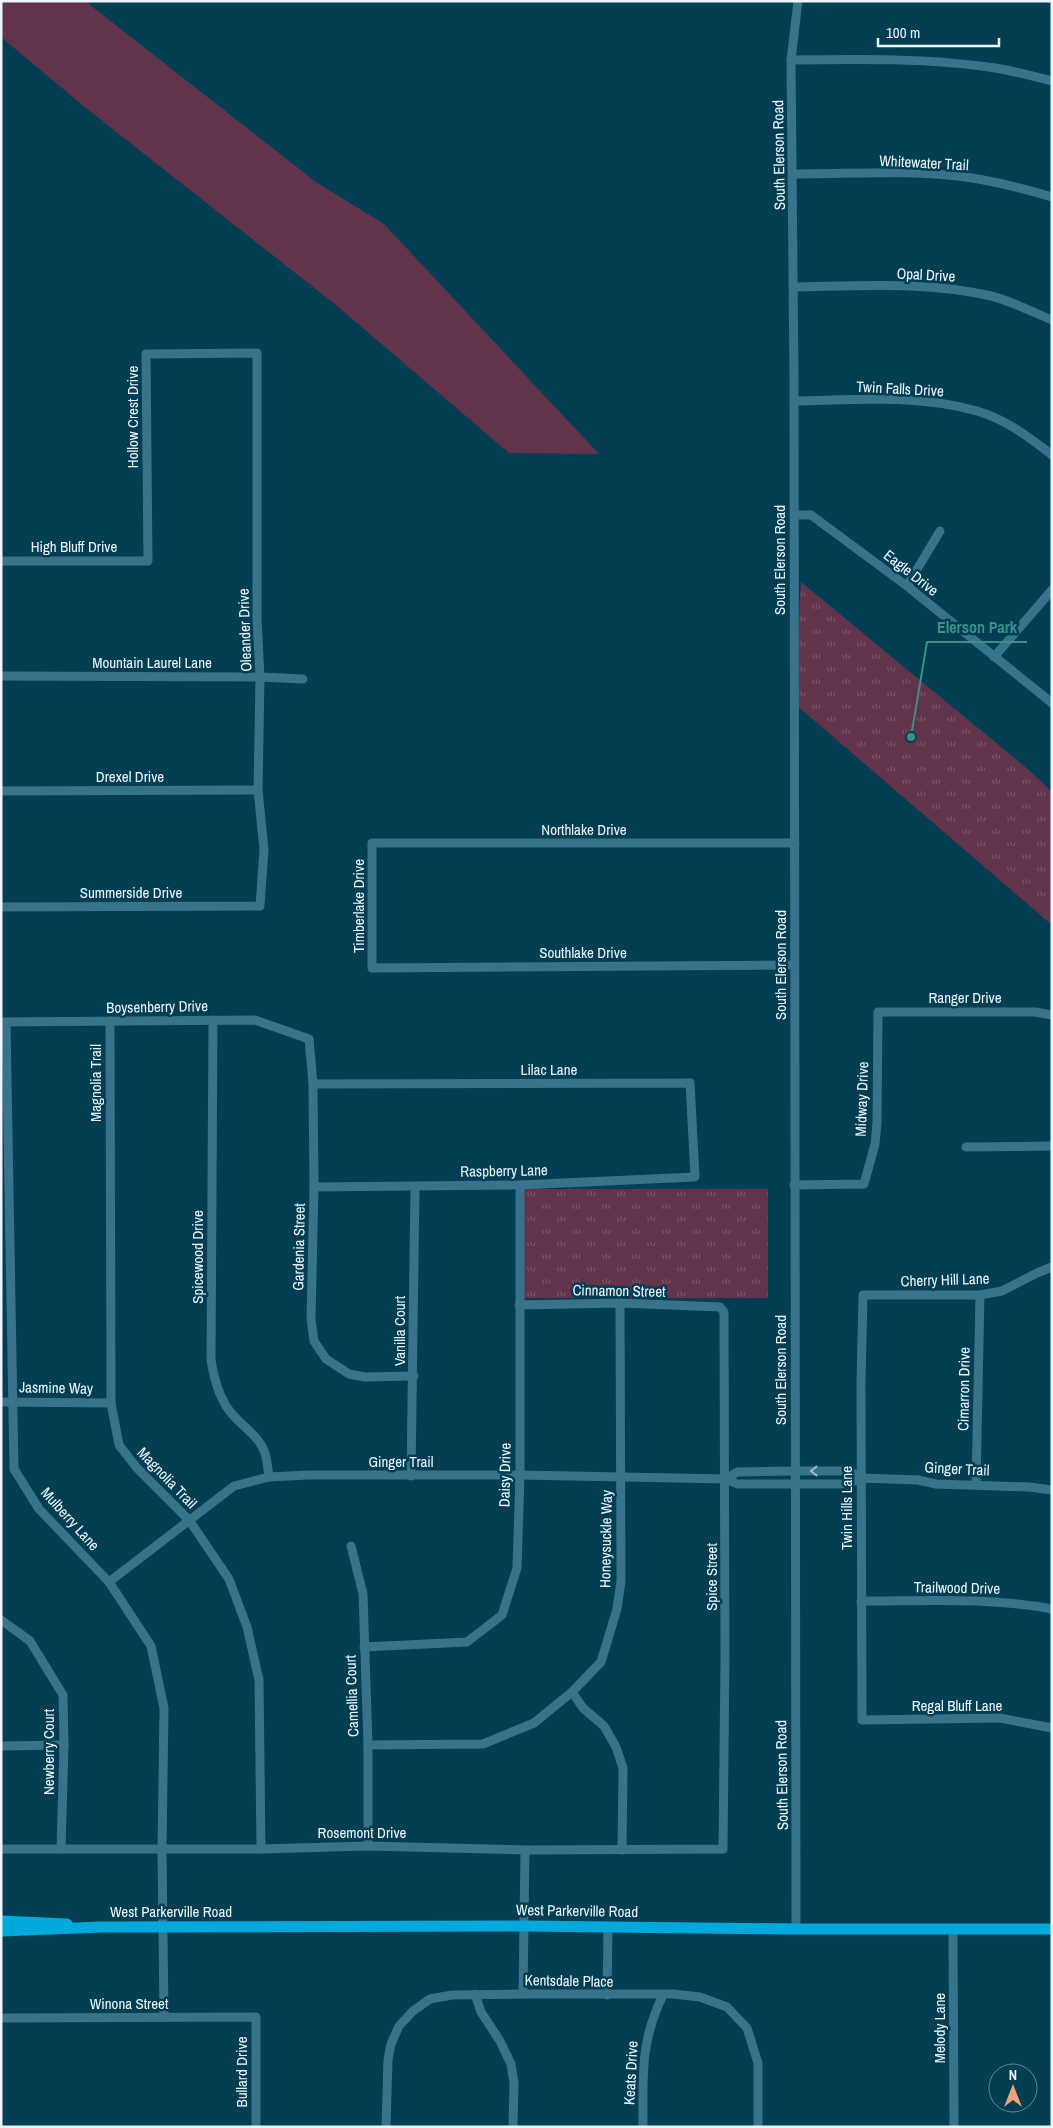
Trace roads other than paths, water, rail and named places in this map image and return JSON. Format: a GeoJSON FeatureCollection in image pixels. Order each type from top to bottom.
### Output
{"type":"FeatureCollection","features":[{"type":"Feature","properties":{"kind":"main road","name":"West Parkerville Road"},"geometry":{"type":"LineString","coordinates":[[1,1921],[101,1927],[524,1926],[952,1930],[1052,1929]]}},
{"type":"Feature","properties":{"kind":"main road","name":"West Parkerville Road"},"geometry":{"type":"LineString","coordinates":[[1,1931],[51,1931],[101,1927]]}},
{"type":"Feature","properties":{"kind":"street","name":"South Elerson Road"},"geometry":{"type":"LineString","coordinates":[[796,1929],[794,286],[791,60],[798,1]]}},
{"type":"Feature","properties":{"kind":"street"},"geometry":{"type":"LineString","coordinates":[[791,60],[840,59],[962,64],[998,68],[1052,81]]}},
{"type":"Feature","properties":{"kind":"street","name":"Whitewater Trail"},"geometry":{"type":"LineString","coordinates":[[793,174],[958,176],[1026,189],[1052,197]]}},
{"type":"Feature","properties":{"kind":"street","name":"Opal Drive"},"geometry":{"type":"LineString","coordinates":[[794,286],[917,286],[963,290],[994,297],[1052,320]]}},
{"type":"Feature","properties":{"kind":"street","name":"Hollow Crest Drive"},"geometry":{"type":"LineString","coordinates":[[148,561],[146,354],[257,353]]}},
{"type":"Feature","properties":{"kind":"street","name":"Oleander Drive"},"geometry":{"type":"LineString","coordinates":[[257,353],[257,619],[260,677],[258,790],[264,850],[260,906]]}},
{"type":"Feature","properties":{"kind":"street","name":"Twin Falls Drive"},"geometry":{"type":"LineString","coordinates":[[794,400],[912,400],[942,403],[978,411],[1017,430],[1052,456]]}},
{"type":"Feature","properties":{"kind":"street","name":"Eagle Drive"},"geometry":{"type":"LineString","coordinates":[[794,515],[811,515],[907,586],[1052,703]]}},
{"type":"Feature","properties":{"kind":"street"},"geometry":{"type":"LineString","coordinates":[[907,586],[940,531]]}},
{"type":"Feature","properties":{"kind":"street","name":"High Bluff Drive"},"geometry":{"type":"LineString","coordinates":[[1,561],[148,561]]}},
{"type":"Feature","properties":{"kind":"street"},"geometry":{"type":"LineString","coordinates":[[994,657],[1052,590]]}},
{"type":"Feature","properties":{"kind":"street","name":"Mountain Laurel Lane"},"geometry":{"type":"LineString","coordinates":[[1,676],[260,677],[304,679]]}},
{"type":"Feature","properties":{"kind":"street","name":"Drexel Drive"},"geometry":{"type":"LineString","coordinates":[[1,791],[258,790]]}},
{"type":"Feature","properties":{"kind":"street","name":"Northlake Drive"},"geometry":{"type":"LineString","coordinates":[[372,843],[795,843]]}},
{"type":"Feature","properties":{"kind":"street","name":"Timberlake Drive"},"geometry":{"type":"LineString","coordinates":[[372,843],[372,968]]}},
{"type":"Feature","properties":{"kind":"street","name":"Summerside Drive"},"geometry":{"type":"LineString","coordinates":[[1,907],[260,906]]}},
{"type":"Feature","properties":{"kind":"street","name":"Southlake Drive"},"geometry":{"type":"LineString","coordinates":[[372,968],[794,965]]}},
{"type":"Feature","properties":{"kind":"street","name":"Midway Drive"},"geometry":{"type":"LineString","coordinates":[[794,1185],[864,1184],[877,1123],[878,1012]]}},
{"type":"Feature","properties":{"kind":"street","name":"Ranger Drive"},"geometry":{"type":"LineString","coordinates":[[878,1012],[1035,1012],[1052,1015]]}},
{"type":"Feature","properties":{"kind":"street","name":"Spicewood Drive"},"geometry":{"type":"LineString","coordinates":[[213,1020],[212,1367],[222,1399],[232,1414],[256,1437],[265,1453],[269,1476]]}},
{"type":"Feature","properties":{"kind":"street","name":"Boysenberry Drive"},"geometry":{"type":"LineString","coordinates":[[4,1022],[256,1020],[309,1039]]}},
{"type":"Feature","properties":{"kind":"street","name":"Magnolia Trail"},"geometry":{"type":"LineString","coordinates":[[110,1021],[111,1403],[119,1445],[137,1468],[189,1520],[229,1579],[248,1627],[259,1680],[261,1849]]}},
{"type":"Feature","properties":{"kind":"street","name":"Mulberry Lane"},"geometry":{"type":"LineString","coordinates":[[4,1022],[11,1402],[14,1469],[39,1509],[109,1582],[150,1646],[164,1708],[162,1849],[164,2017]]}},
{"type":"Feature","properties":{"kind":"street","name":"Gardenia Street"},"geometry":{"type":"LineString","coordinates":[[309,1039],[313,1084],[314,1187],[311,1319],[314,1341],[326,1359],[348,1374],[365,1377],[414,1376]]}},
{"type":"Feature","properties":{"kind":"street","name":"Lilac Lane"},"geometry":{"type":"LineString","coordinates":[[313,1084],[690,1083],[695,1177]]}},
{"type":"Feature","properties":{"kind":"street"},"geometry":{"type":"LineString","coordinates":[[966,1147],[1052,1146]]}},
{"type":"Feature","properties":{"kind":"street","name":"Raspberry Lane"},"geometry":{"type":"LineString","coordinates":[[314,1187],[520,1186],[695,1177]]}},
{"type":"Feature","properties":{"kind":"street","name":"Vanilla Court"},"geometry":{"type":"LineString","coordinates":[[411,1476],[414,1376],[415,1186]]}},
{"type":"Feature","properties":{"kind":"street","name":"Daisy Drive"},"geometry":{"type":"LineString","coordinates":[[364,1647],[467,1642],[502,1615],[517,1568],[520,1475],[520,1186]]}},
{"type":"Feature","properties":{"kind":"street","name":"Cherry Hill Lane"},"geometry":{"type":"LineString","coordinates":[[863,1295],[980,1295],[1002,1291],[1052,1267]]}},
{"type":"Feature","properties":{"kind":"street","name":"Twin Hills Lane"},"geometry":{"type":"LineString","coordinates":[[862,1720],[861,1478],[863,1295]]}},
{"type":"Feature","properties":{"kind":"street","name":"Cimarron Drive"},"geometry":{"type":"LineString","coordinates":[[976,1484],[980,1295]]}},
{"type":"Feature","properties":{"kind":"street","name":"Cinnamon Street"},"geometry":{"type":"LineString","coordinates":[[519,1304],[620,1303],[720,1307]]}},
{"type":"Feature","properties":{"kind":"street","name":"Honeysuckle Way"},"geometry":{"type":"LineString","coordinates":[[368,1745],[483,1744],[534,1722],[572,1692],[601,1662],[617,1610],[621,1581],[620,1303]]}},
{"type":"Feature","properties":{"kind":"street","name":"Spice Street"},"geometry":{"type":"LineString","coordinates":[[720,1307],[724,1312],[726,1479],[723,1849]]}},
{"type":"Feature","properties":{"kind":"street","name":"Jasmine Way"},"geometry":{"type":"LineString","coordinates":[[1,1402],[111,1403]]}},
{"type":"Feature","properties":{"kind":"street","name":"Ginger Trail"},"geometry":{"type":"LineString","coordinates":[[726,1479],[737,1472],[795,1471],[849,1471],[861,1478]]}},
{"type":"Feature","properties":{"kind":"street","name":"Ginger Trail"},"geometry":{"type":"LineString","coordinates":[[109,1582],[234,1486],[269,1476],[520,1475],[726,1479],[737,1484],[848,1484],[861,1478],[918,1480],[936,1484],[976,1484],[1052,1490]]}},
{"type":"Feature","properties":{"kind":"street","name":"Camellia Court"},"geometry":{"type":"LineString","coordinates":[[351,1546],[363,1594],[368,1745],[368,1846]]}},
{"type":"Feature","properties":{"kind":"street","name":"Trailwood Drive"},"geometry":{"type":"LineString","coordinates":[[861,1601],[976,1601],[1021,1603],[1052,1609]]}},
{"type":"Feature","properties":{"kind":"street","name":"Newberry Court"},"geometry":{"type":"LineString","coordinates":[[1,1620],[30,1641],[63,1695],[62,1849]]}},
{"type":"Feature","properties":{"kind":"street"},"geometry":{"type":"LineString","coordinates":[[572,1692],[583,1708],[604,1726],[616,1747],[624,1768],[622,1850]]}},
{"type":"Feature","properties":{"kind":"street","name":"Regal Bluff Lane"},"geometry":{"type":"LineString","coordinates":[[862,1720],[1000,1718],[1052,1728]]}},
{"type":"Feature","properties":{"kind":"street"},"geometry":{"type":"LineString","coordinates":[[1,1746],[64,1745]]}},
{"type":"Feature","properties":{"kind":"street","name":"Rosemont Drive"},"geometry":{"type":"LineString","coordinates":[[1,1849],[261,1849],[368,1846],[525,1850],[723,1849]]}},
{"type":"Feature","properties":{"kind":"street"},"geometry":{"type":"LineString","coordinates":[[524,1994],[525,1850]]}},
{"type":"Feature","properties":{"kind":"street"},"geometry":{"type":"LineString","coordinates":[[607,1995],[608,1927]]}},
{"type":"Feature","properties":{"kind":"street","name":"Melody Lane"},"geometry":{"type":"LineString","coordinates":[[952,1930],[954,2127]]}},
{"type":"Feature","properties":{"kind":"street"},"geometry":{"type":"LineString","coordinates":[[475,1994],[481,2012],[500,2040],[511,2064],[514,2083],[513,2127]]}},
{"type":"Feature","properties":{"kind":"street","name":"Kentsdale Place"},"geometry":{"type":"LineString","coordinates":[[386,2127],[388,2060],[391,2044],[399,2026],[413,2011],[430,1999],[452,1995],[475,1994],[663,1995],[700,1997],[727,2007],[747,2028],[758,2063],[758,2127]]}},
{"type":"Feature","properties":{"kind":"street","name":"Keats Drive"},"geometry":{"type":"LineString","coordinates":[[643,2127],[644,2053],[653,2016],[663,1995]]}},
{"type":"Feature","properties":{"kind":"street","name":"Winona Street"},"geometry":{"type":"LineString","coordinates":[[1,2018],[256,2017]]}},
{"type":"Feature","properties":{"kind":"street","name":"Bullard Drive"},"geometry":{"type":"LineString","coordinates":[[256,2017],[256,2127]]}},
{"type":"Feature","properties":{"kind":"place","name":"Elerson Park"},"geometry":{"type":"Point","coordinates":[911,737]}}]}
